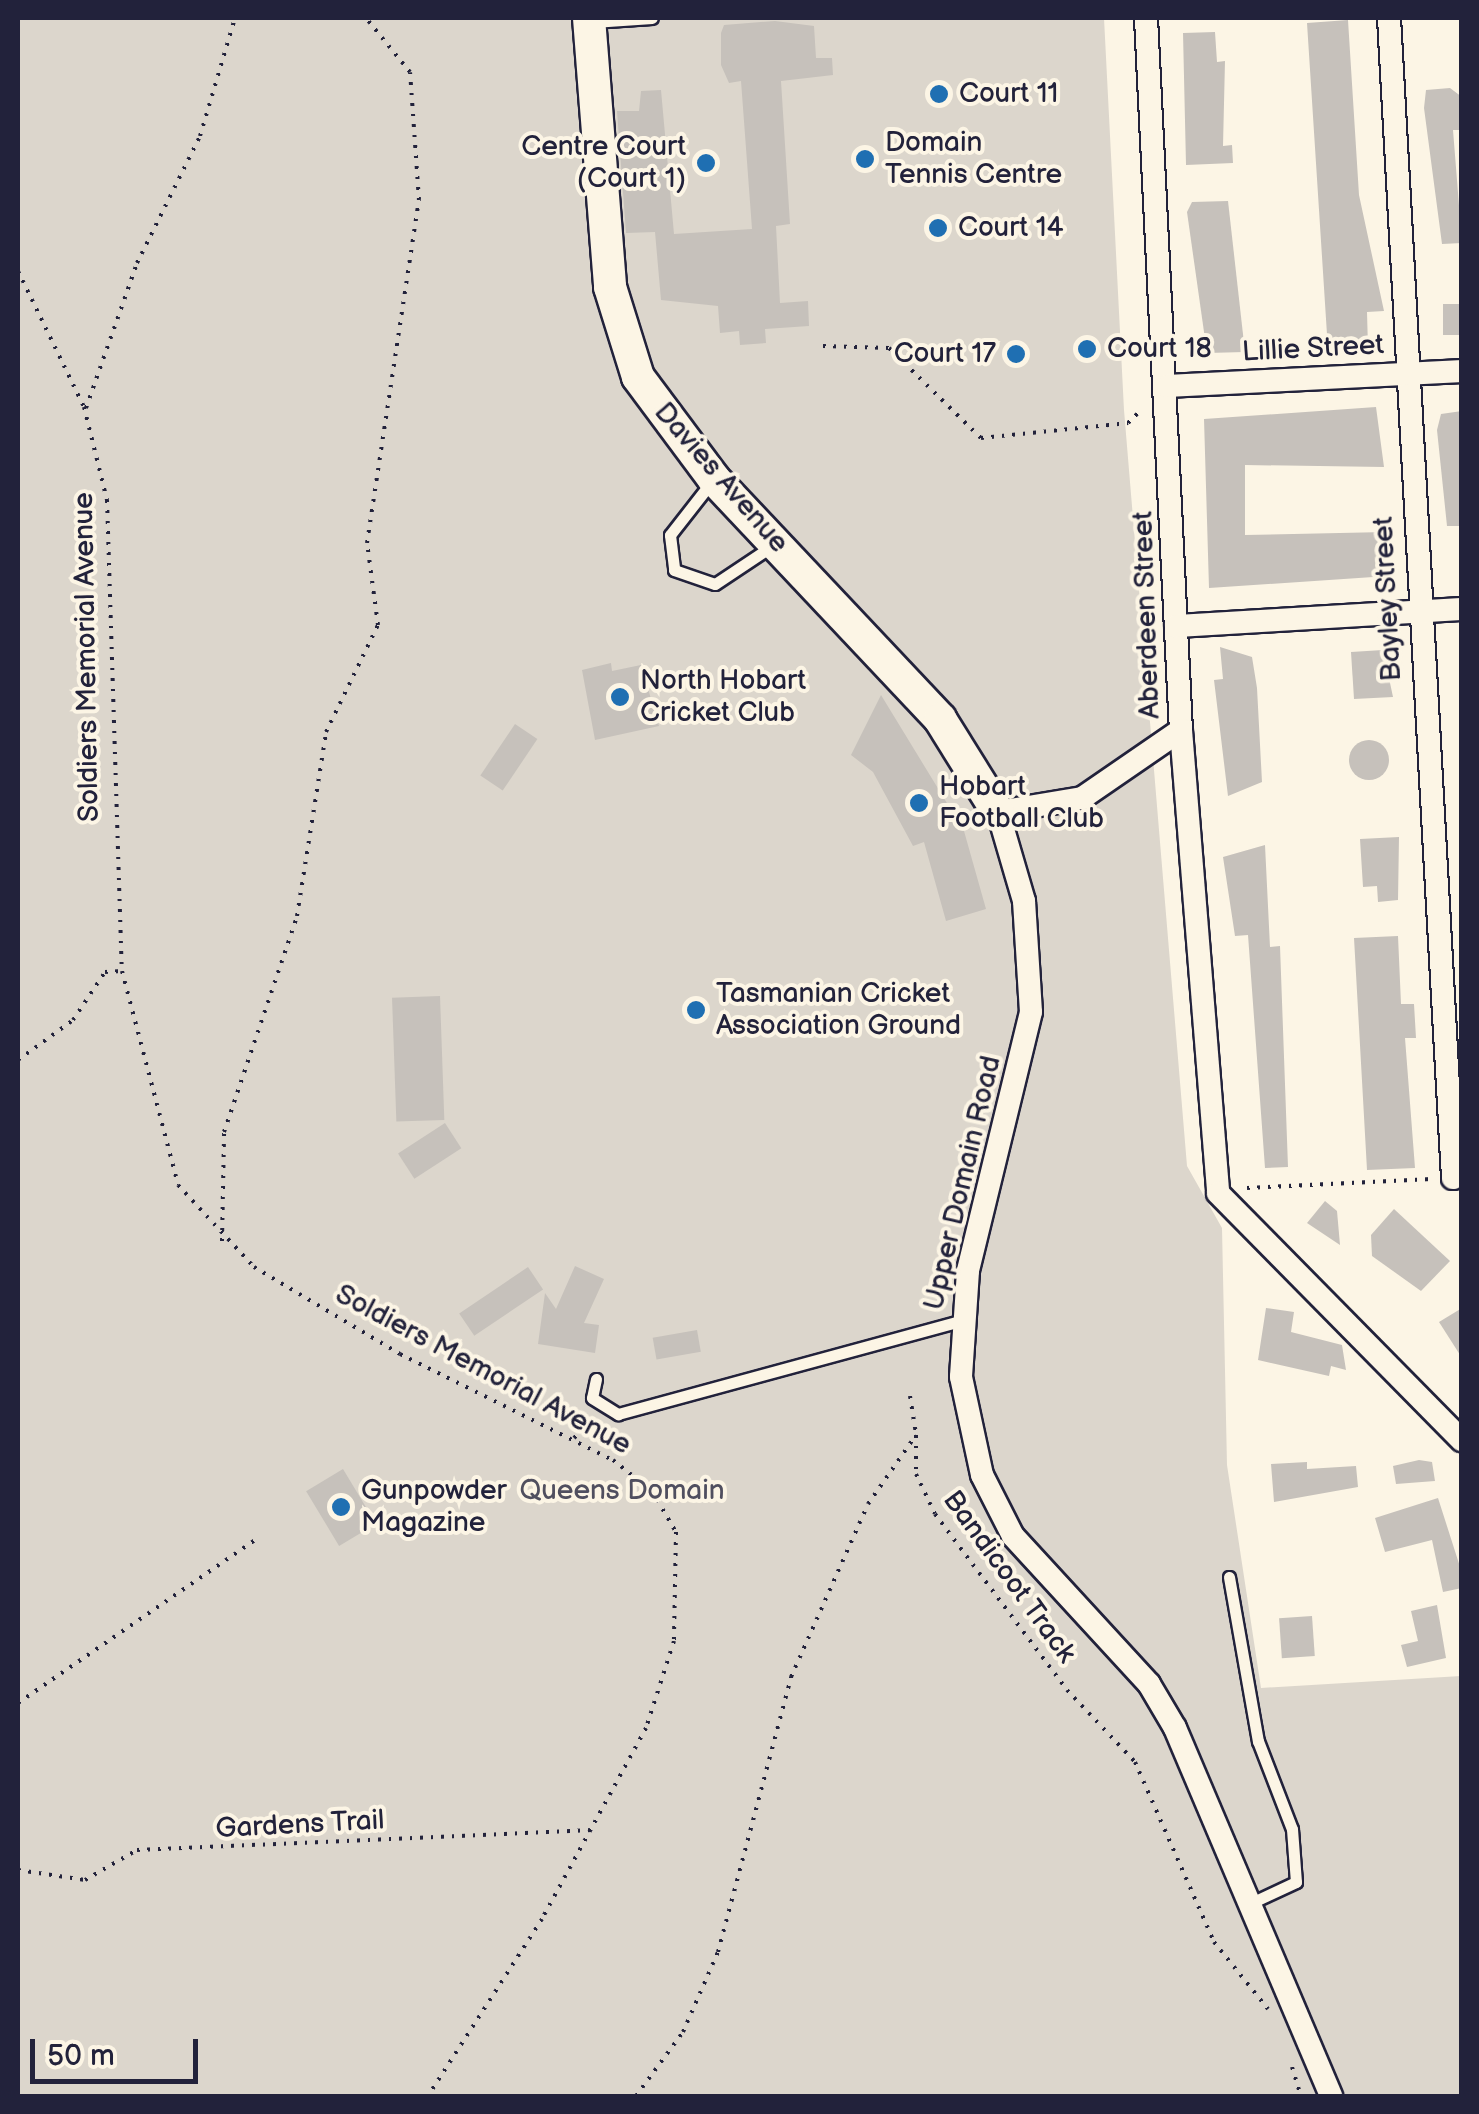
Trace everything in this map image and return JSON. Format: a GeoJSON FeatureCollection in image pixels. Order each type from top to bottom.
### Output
{"type":"FeatureCollection","features":[{"type":"Feature","properties":{"kind":"street","name":"Aberdeen Street"},"geometry":{"type":"LineString","coordinates":[[1146,18],[1168,386],[1181,730],[1216,1178],[1226,1208],[1462,1440]]}},
{"type":"Feature","properties":{"kind":"street","name":"Bayley Street"},"geometry":{"type":"LineString","coordinates":[[1389,18],[1418,612],[1453,1178]]}},
{"type":"Feature","properties":{"kind":"street","name":"Davies Avenue"},"geometry":{"type":"LineString","coordinates":[[589,20],[616,321],[638,377],[714,479],[940,719],[998,812]]}},
{"type":"Feature","properties":{"kind":"street","name":"Lillie Street"},"geometry":{"type":"LineString","coordinates":[[1168,386],[1462,371]]}},
{"type":"Feature","properties":{"kind":"street"},"geometry":{"type":"LineString","coordinates":[[1176,626],[1462,610]]}},
{"type":"Feature","properties":{"kind":"street"},"geometry":{"type":"LineString","coordinates":[[998,812],[1082,798],[1181,730]]}},
{"type":"Feature","properties":{"kind":"street","name":"Upper Domain Road"},"geometry":{"type":"LineString","coordinates":[[998,812],[1024,900],[1031,1012],[961,1321],[966,1415],[995,1506],[1038,1569],[1149,1684],[1251,1903],[1331,2096]]}},
{"type":"Feature","properties":{"kind":"lane"},"geometry":{"type":"LineString","coordinates":[[589,20],[652,18]]}},
{"type":"Feature","properties":{"kind":"lane"},"geometry":{"type":"LineString","coordinates":[[714,479],[670,535],[674,570],[715,584],[776,543]]}},
{"type":"Feature","properties":{"kind":"lane"},"geometry":{"type":"LineString","coordinates":[[596,1379],[592,1398],[602,1409],[618,1414],[775,1377],[961,1321]]}},
{"type":"Feature","properties":{"kind":"lane"},"geometry":{"type":"LineString","coordinates":[[1229,1577],[1258,1741],[1292,1829],[1296,1882],[1251,1903]]}},
{"type":"Feature","properties":{"kind":"path"},"geometry":{"type":"LineString","coordinates":[[86,410],[137,263],[211,108],[235,18]]}},
{"type":"Feature","properties":{"kind":"path"},"geometry":{"type":"LineString","coordinates":[[222,1241],[224,1132],[297,916],[326,732],[378,625],[368,543],[418,200],[410,72],[366,18]]}},
{"type":"Feature","properties":{"kind":"path","name":"Soldiers Memorial Avenue"},"geometry":{"type":"LineString","coordinates":[[18,271],[86,410],[107,500],[122,971],[166,1155],[222,1241],[400,1354],[574,1439],[652,1492],[679,1550],[674,1641],[658,1698],[594,1830],[428,2096]]}},
{"type":"Feature","properties":{"kind":"path"},"geometry":{"type":"LineString","coordinates":[[824,346],[889,348],[981,438],[1128,423],[1152,408]]}},
{"type":"Feature","properties":{"kind":"path"},"geometry":{"type":"LineString","coordinates":[[18,1060],[73,1020],[106,972],[122,971]]}},
{"type":"Feature","properties":{"kind":"path"},"geometry":{"type":"LineString","coordinates":[[1216,1178],[1248,1188],[1453,1178]]}},
{"type":"Feature","properties":{"kind":"path","name":"Bandicoot Track"},"geometry":{"type":"LineString","coordinates":[[910,1396],[916,1474],[935,1514],[1067,1690],[1135,1762],[1214,1942],[1279,2021]]}},
{"type":"Feature","properties":{"kind":"path"},"geometry":{"type":"LineString","coordinates":[[574,1439],[602,1409]]}},
{"type":"Feature","properties":{"kind":"path"},"geometry":{"type":"LineString","coordinates":[[636,2096],[683,2032],[718,1952],[791,1677],[868,1504],[916,1436]]}},
{"type":"Feature","properties":{"kind":"path"},"geometry":{"type":"LineString","coordinates":[[18,1702],[257,1539]]}},
{"type":"Feature","properties":{"kind":"path","name":"Gardens Trail"},"geometry":{"type":"LineString","coordinates":[[18,1870],[84,1880],[136,1850],[594,1830]]}},
{"type":"Feature","properties":{"kind":"path"},"geometry":{"type":"LineString","coordinates":[[1288,2054],[1301,2096]]}},
{"type":"Feature","properties":{"kind":"green space","name":"Queens Domain"},"geometry":{"type":"Polygon","coordinates":[[[18,18],[1104,18],[1124,410],[1187,1166],[1222,1228],[1227,1465],[1261,1688],[1461,1676],[1461,2096],[18,2096],[18,18]]]}},
{"type":"Feature","properties":{"kind":"building"},"geometry":{"type":"Polygon","coordinates":[[[1348,20],[1359,195],[1384,311],[1367,312],[1368,348],[1328,350],[1307,23],[1348,20]]]}},
{"type":"Feature","properties":{"kind":"building"},"geometry":{"type":"Polygon","coordinates":[[[775,21],[814,26],[816,58],[832,58],[833,75],[781,81],[790,224],[776,226],[780,303],[808,301],[809,326],[765,329],[766,343],[740,345],[739,331],[720,333],[718,306],[661,300],[655,232],[626,233],[617,111],[639,111],[641,91],[661,90],[674,234],[752,229],[741,81],[729,83],[721,65],[721,33],[724,25],[775,21]]]}},
{"type":"Feature","properties":{"kind":"building"},"geometry":{"type":"Polygon","coordinates":[[[1215,32],[1217,62],[1225,61],[1223,146],[1232,145],[1233,163],[1186,165],[1183,33],[1215,32]]]}},
{"type":"Feature","properties":{"kind":"building"},"geometry":{"type":"Polygon","coordinates":[[[1450,88],[1462,97],[1462,130],[1453,130],[1462,243],[1442,244],[1424,108],[1426,90],[1450,88]]]}},
{"type":"Feature","properties":{"kind":"building"},"geometry":{"type":"Polygon","coordinates":[[[1228,201],[1245,352],[1207,353],[1187,212],[1192,202],[1228,201]]]}},
{"type":"Feature","properties":{"kind":"building"},"geometry":{"type":"Polygon","coordinates":[[[1443,304],[1462,304],[1462,335],[1443,335],[1443,304]]]}},
{"type":"Feature","properties":{"kind":"building"},"geometry":{"type":"Polygon","coordinates":[[[1376,407],[1384,467],[1245,465],[1245,535],[1386,532],[1388,576],[1209,588],[1204,419],[1376,407]]]}},
{"type":"Feature","properties":{"kind":"building"},"geometry":{"type":"Polygon","coordinates":[[[1462,411],[1462,526],[1447,526],[1437,430],[1441,414],[1462,411]]]}},
{"type":"Feature","properties":{"kind":"building"},"geometry":{"type":"Polygon","coordinates":[[[1220,647],[1252,657],[1257,688],[1262,782],[1228,796],[1214,680],[1223,679],[1220,647]]]}},
{"type":"Feature","properties":{"kind":"building"},"geometry":{"type":"Polygon","coordinates":[[[1383,650],[1393,697],[1354,699],[1351,652],[1383,650]]]}},
{"type":"Feature","properties":{"kind":"building","name":"North Hobart Cricket Club"},"geometry":{"type":"Polygon","coordinates":[[[611,663],[612,671],[641,665],[659,726],[595,740],[582,670],[611,663]]]}},
{"type":"Feature","properties":{"kind":"building"},"geometry":{"type":"Polygon","coordinates":[[[881,695],[964,831],[986,909],[946,921],[924,842],[913,846],[873,772],[851,755],[881,695]]]}},
{"type":"Feature","properties":{"kind":"building"},"geometry":{"type":"Polygon","coordinates":[[[515,724],[537,739],[503,790],[480,775],[515,724]]]}},
{"type":"Feature","properties":{"kind":"building"},"geometry":{"type":"Polygon","coordinates":[[[1369,740],[1383,746],[1389,760],[1383,774],[1369,780],[1355,774],[1349,760],[1355,746],[1369,740]]]}},
{"type":"Feature","properties":{"kind":"building"},"geometry":{"type":"Polygon","coordinates":[[[1399,837],[1398,900],[1378,902],[1377,886],[1363,887],[1360,839],[1399,837]]]}},
{"type":"Feature","properties":{"kind":"building"},"geometry":{"type":"Polygon","coordinates":[[[1265,845],[1270,947],[1280,946],[1288,1167],[1265,1168],[1248,935],[1235,936],[1223,857],[1265,845]]]}},
{"type":"Feature","properties":{"kind":"building"},"geometry":{"type":"Polygon","coordinates":[[[1398,936],[1401,1004],[1414,1004],[1416,1038],[1405,1038],[1415,1168],[1367,1170],[1354,938],[1398,936]]]}},
{"type":"Feature","properties":{"kind":"building"},"geometry":{"type":"Polygon","coordinates":[[[440,996],[444,1120],[396,1122],[392,998],[440,996]]]}},
{"type":"Feature","properties":{"kind":"building"},"geometry":{"type":"Polygon","coordinates":[[[445,1123],[461,1148],[414,1179],[398,1153],[445,1123]]]}},
{"type":"Feature","properties":{"kind":"building"},"geometry":{"type":"Polygon","coordinates":[[[1325,1201],[1337,1211],[1340,1245],[1307,1223],[1325,1201]]]}},
{"type":"Feature","properties":{"kind":"building"},"geometry":{"type":"Polygon","coordinates":[[[1394,1209],[1450,1261],[1421,1291],[1372,1256],[1371,1235],[1394,1209]]]}},
{"type":"Feature","properties":{"kind":"building"},"geometry":{"type":"Polygon","coordinates":[[[575,1266],[604,1279],[584,1323],[599,1325],[595,1353],[538,1344],[545,1293],[556,1309],[575,1266]]]}},
{"type":"Feature","properties":{"kind":"building"},"geometry":{"type":"Polygon","coordinates":[[[528,1267],[543,1289],[474,1336],[459,1313],[528,1267]]]}},
{"type":"Feature","properties":{"kind":"building"},"geometry":{"type":"Polygon","coordinates":[[[1266,1308],[1294,1312],[1291,1332],[1342,1345],[1346,1370],[1331,1366],[1329,1376],[1258,1360],[1266,1308]]]}},
{"type":"Feature","properties":{"kind":"building"},"geometry":{"type":"Polygon","coordinates":[[[1462,1308],[1462,1358],[1439,1322],[1462,1308]]]}},
{"type":"Feature","properties":{"kind":"building"},"geometry":{"type":"Polygon","coordinates":[[[697,1330],[701,1352],[657,1359],[653,1338],[697,1330]]]}},
{"type":"Feature","properties":{"kind":"building"},"geometry":{"type":"Polygon","coordinates":[[[1419,1460],[1432,1462],[1435,1481],[1396,1484],[1393,1466],[1419,1460]]]}},
{"type":"Feature","properties":{"kind":"building"},"geometry":{"type":"Polygon","coordinates":[[[1307,1462],[1307,1469],[1356,1466],[1358,1487],[1274,1502],[1271,1464],[1307,1462]]]}},
{"type":"Feature","properties":{"kind":"building","name":"Gunpowder Magazine"},"geometry":{"type":"Polygon","coordinates":[[[343,1469],[376,1524],[339,1546],[306,1491],[343,1469]]]}},
{"type":"Feature","properties":{"kind":"building"},"geometry":{"type":"Polygon","coordinates":[[[1438,1498],[1462,1573],[1462,1588],[1443,1592],[1432,1540],[1385,1552],[1375,1518],[1438,1498]]]}},
{"type":"Feature","properties":{"kind":"building"},"geometry":{"type":"Polygon","coordinates":[[[1437,1605],[1446,1658],[1407,1667],[1401,1645],[1418,1641],[1411,1611],[1437,1605]]]}},
{"type":"Feature","properties":{"kind":"building"},"geometry":{"type":"Polygon","coordinates":[[[1312,1616],[1315,1656],[1282,1658],[1279,1618],[1312,1616]]]}},
{"type":"Feature","properties":{"kind":"place","name":"Court 11"},"geometry":{"type":"Point","coordinates":[939,94]}},
{"type":"Feature","properties":{"kind":"place","name":"Domain Tennis Centre"},"geometry":{"type":"Point","coordinates":[865,159]}},
{"type":"Feature","properties":{"kind":"place","name":"Centre Court (Court 1)"},"geometry":{"type":"Point","coordinates":[706,163]}},
{"type":"Feature","properties":{"kind":"place","name":"Court 14"},"geometry":{"type":"Point","coordinates":[938,228]}},
{"type":"Feature","properties":{"kind":"place","name":"Court 18"},"geometry":{"type":"Point","coordinates":[1087,349]}},
{"type":"Feature","properties":{"kind":"place","name":"Court 17"},"geometry":{"type":"Point","coordinates":[1016,354]}},
{"type":"Feature","properties":{"kind":"place","name":"North Hobart Cricket Club"},"geometry":{"type":"Point","coordinates":[620,697]}},
{"type":"Feature","properties":{"kind":"place","name":"Hobart Football Club"},"geometry":{"type":"Point","coordinates":[919,803]}},
{"type":"Feature","properties":{"kind":"place","name":"Tasmanian Cricket Association Ground"},"geometry":{"type":"Point","coordinates":[696,1010]}},
{"type":"Feature","properties":{"kind":"place","name":"Gunpowder Magazine"},"geometry":{"type":"Point","coordinates":[341,1507]}}]}
